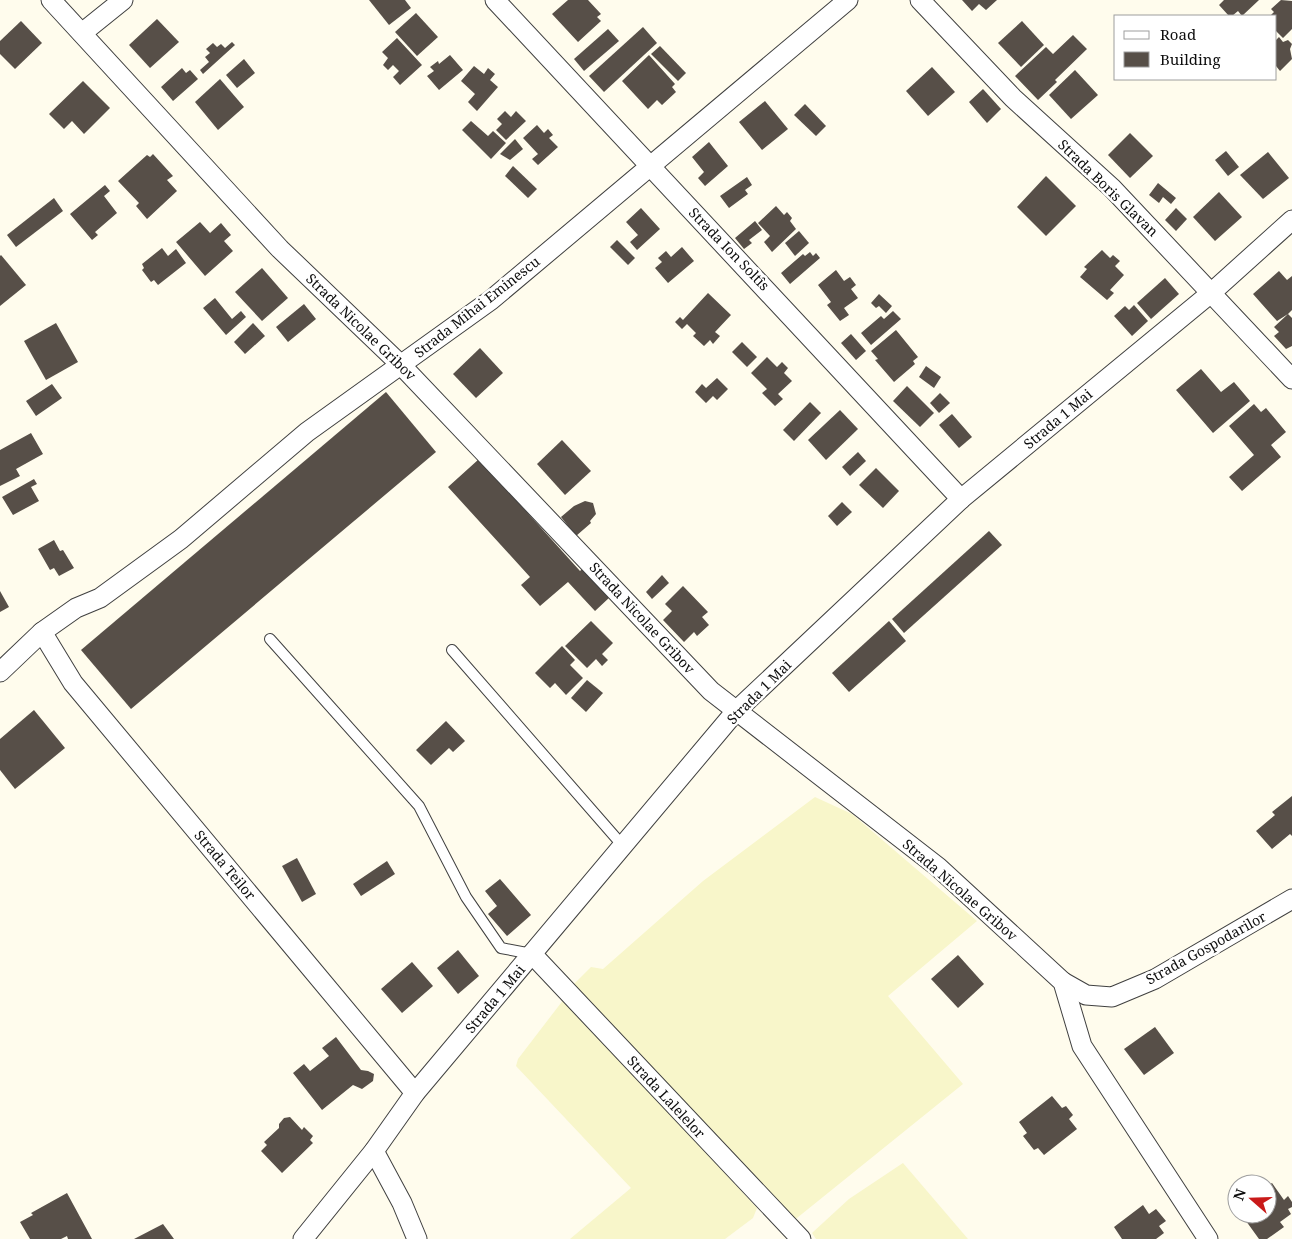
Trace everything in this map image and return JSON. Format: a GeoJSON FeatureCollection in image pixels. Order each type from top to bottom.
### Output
{"type":"FeatureCollection","features":[{"type":"Feature","properties":{"kind":"street","name":"Strada Nicolae Gribov"},"geometry":{"type":"LineString","coordinates":[[51,0],[280,249],[402,365],[711,691],[938,866],[1063,982]]}},
{"type":"Feature","properties":{"kind":"street"},"geometry":{"type":"LineString","coordinates":[[82,33],[123,0]]}},
{"type":"Feature","properties":{"kind":"street","name":"Strada Ion Soltîs"},"geometry":{"type":"LineString","coordinates":[[495,0],[808,332],[962,500]]}},
{"type":"Feature","properties":{"kind":"street","name":"Strada Mihai Eminescu"},"geometry":{"type":"LineString","coordinates":[[0,672],[42,632],[76,608],[100,598],[181,539],[307,432],[491,300],[848,0]]}},
{"type":"Feature","properties":{"kind":"street","name":"Strada Boris Glavan"},"geometry":{"type":"LineString","coordinates":[[920,0],[1013,98],[1112,188],[1292,379]]}},
{"type":"Feature","properties":{"kind":"street","name":"Strada 1 Mai"},"geometry":{"type":"LineString","coordinates":[[303,1239],[374,1151],[415,1094],[736,711],[962,500],[1211,293],[1292,220]]}},
{"type":"Feature","properties":{"kind":"street","name":"Strada Teilor"},"geometry":{"type":"LineString","coordinates":[[42,632],[73,683],[415,1094]]}},
{"type":"Feature","properties":{"kind":"street","name":"Strada Gospodarilor"},"geometry":{"type":"LineString","coordinates":[[1063,982],[1086,995],[1112,997],[1155,980],[1292,899]]}},
{"type":"Feature","properties":{"kind":"street","name":"Strada Lalelelor"},"geometry":{"type":"LineString","coordinates":[[532,954],[801,1239]]}},
{"type":"Feature","properties":{"kind":"street"},"geometry":{"type":"LineString","coordinates":[[1063,982],[1082,1046],[1208,1239]]}},
{"type":"Feature","properties":{"kind":"street"},"geometry":{"type":"LineString","coordinates":[[374,1151],[402,1203],[417,1239]]}},
{"type":"Feature","properties":{"kind":"lane"},"geometry":{"type":"LineString","coordinates":[[270,639],[419,806],[466,897],[500,948],[532,954]]}},
{"type":"Feature","properties":{"kind":"lane"},"geometry":{"type":"LineString","coordinates":[[452,650],[623,846]]}},
{"type":"Feature","properties":{"kind":"shaded area"},"geometry":{"type":"Polygon","coordinates":[[[815,797],[852,814],[977,921],[888,996],[963,1084],[792,1222],[573,985],[591,967],[603,969],[703,881],[815,797]]]}},
{"type":"Feature","properties":{"kind":"shaded area"},"geometry":{"type":"Polygon","coordinates":[[[564,999],[757,1208],[753,1218],[725,1239],[570,1239],[631,1188],[516,1066],[518,1059],[564,999]]]}},
{"type":"Feature","properties":{"kind":"shaded area"},"geometry":{"type":"Polygon","coordinates":[[[903,1163],[968,1239],[816,1239],[812,1233],[849,1199],[903,1163]]]}},
{"type":"Feature","properties":{"kind":"building"},"geometry":{"type":"Polygon","coordinates":[[[369,0],[405,0],[411,8],[389,25],[369,0]]]}},
{"type":"Feature","properties":{"kind":"building"},"geometry":{"type":"Polygon","coordinates":[[[568,0],[588,0],[601,14],[597,17],[601,21],[578,42],[552,14],[568,0]]]}},
{"type":"Feature","properties":{"kind":"building"},"geometry":{"type":"Polygon","coordinates":[[[962,0],[997,0],[986,10],[979,4],[972,11],[962,0]]]}},
{"type":"Feature","properties":{"kind":"building"},"geometry":{"type":"Polygon","coordinates":[[[1224,0],[1259,0],[1243,15],[1238,11],[1233,15],[1228,15],[1219,5],[1224,0]]]}},
{"type":"Feature","properties":{"kind":"building"},"geometry":{"type":"Polygon","coordinates":[[[1281,0],[1292,1],[1292,29],[1283,38],[1277,32],[1277,15],[1271,15],[1274,12],[1271,9],[1281,0]]]}},
{"type":"Feature","properties":{"kind":"building"},"geometry":{"type":"Polygon","coordinates":[[[416,13],[438,37],[417,56],[395,32],[416,13]]]}},
{"type":"Feature","properties":{"kind":"building"},"geometry":{"type":"Polygon","coordinates":[[[157,19],[179,42],[150,68],[129,45],[157,19]]]}},
{"type":"Feature","properties":{"kind":"building"},"geometry":{"type":"Polygon","coordinates":[[[21,21],[42,43],[15,69],[0,54],[0,41],[21,21]]]}},
{"type":"Feature","properties":{"kind":"building"},"geometry":{"type":"Polygon","coordinates":[[[1022,21],[1044,45],[1021,67],[998,43],[1022,21]]]}},
{"type":"Feature","properties":{"kind":"building"},"geometry":{"type":"Polygon","coordinates":[[[643,27],[657,43],[604,92],[589,76],[643,27]]]}},
{"type":"Feature","properties":{"kind":"building"},"geometry":{"type":"Polygon","coordinates":[[[608,29],[619,41],[584,71],[574,59],[608,29]]]}},
{"type":"Feature","properties":{"kind":"building"},"geometry":{"type":"Polygon","coordinates":[[[1073,35],[1087,49],[1055,80],[1057,82],[1038,100],[1015,76],[1046,47],[1053,54],[1073,35]]]}},
{"type":"Feature","properties":{"kind":"building"},"geometry":{"type":"Polygon","coordinates":[[[1279,37],[1283,42],[1288,40],[1292,44],[1290,49],[1292,59],[1280,71],[1277,67],[1277,39],[1279,37]]]}},
{"type":"Feature","properties":{"kind":"building"},"geometry":{"type":"Polygon","coordinates":[[[397,38],[422,65],[400,85],[393,77],[399,71],[393,65],[388,70],[383,65],[388,58],[382,52],[397,38]]]}},
{"type":"Feature","properties":{"kind":"building"},"geometry":{"type":"Polygon","coordinates":[[[232,42],[235,45],[203,74],[200,70],[209,62],[205,57],[210,53],[206,49],[213,43],[217,47],[221,44],[225,48],[232,42]]]}},
{"type":"Feature","properties":{"kind":"building"},"geometry":{"type":"Polygon","coordinates":[[[660,46],[686,73],[678,81],[651,54],[660,46]]]}},
{"type":"Feature","properties":{"kind":"building"},"geometry":{"type":"Polygon","coordinates":[[[450,55],[463,70],[439,90],[427,76],[434,71],[430,67],[438,61],[439,64],[450,55]]]}},
{"type":"Feature","properties":{"kind":"building"},"geometry":{"type":"Polygon","coordinates":[[[649,55],[675,84],[672,87],[676,92],[662,105],[657,100],[648,109],[622,81],[649,55]]]}},
{"type":"Feature","properties":{"kind":"building"},"geometry":{"type":"Polygon","coordinates":[[[244,59],[255,73],[237,88],[226,75],[244,59]]]}},
{"type":"Feature","properties":{"kind":"building"},"geometry":{"type":"Polygon","coordinates":[[[474,66],[484,74],[488,68],[495,74],[490,80],[498,87],[477,111],[468,102],[475,94],[461,81],[474,66]]]}},
{"type":"Feature","properties":{"kind":"building"},"geometry":{"type":"Polygon","coordinates":[[[932,67],[955,92],[928,116],[906,91],[932,67]]]}},
{"type":"Feature","properties":{"kind":"building"},"geometry":{"type":"Polygon","coordinates":[[[182,68],[186,73],[190,70],[198,79],[173,101],[161,87],[182,68]]]}},
{"type":"Feature","properties":{"kind":"building"},"geometry":{"type":"Polygon","coordinates":[[[1075,70],[1098,95],[1071,119],[1049,95],[1075,70]]]}},
{"type":"Feature","properties":{"kind":"building"},"geometry":{"type":"Polygon","coordinates":[[[220,79],[244,107],[218,130],[195,102],[220,79]]]}},
{"type":"Feature","properties":{"kind":"building"},"geometry":{"type":"Polygon","coordinates":[[[83,81],[110,108],[84,134],[72,121],[64,129],[49,114],[83,81]]]}},
{"type":"Feature","properties":{"kind":"building"},"geometry":{"type":"Polygon","coordinates":[[[983,89],[1001,109],[987,123],[969,102],[983,89]]]}},
{"type":"Feature","properties":{"kind":"building"},"geometry":{"type":"Polygon","coordinates":[[[765,101],[788,129],[762,150],[739,122],[765,101]]]}},
{"type":"Feature","properties":{"kind":"building"},"geometry":{"type":"Polygon","coordinates":[[[805,104],[826,126],[816,136],[794,115],[805,104]]]}},
{"type":"Feature","properties":{"kind":"building"},"geometry":{"type":"Polygon","coordinates":[[[505,111],[511,117],[516,111],[526,121],[506,140],[496,130],[502,124],[497,119],[505,111]]]}},
{"type":"Feature","properties":{"kind":"building"},"geometry":{"type":"Polygon","coordinates":[[[471,121],[488,136],[493,131],[506,143],[491,159],[462,130],[471,121]]]}},
{"type":"Feature","properties":{"kind":"building"},"geometry":{"type":"Polygon","coordinates":[[[537,125],[544,133],[548,129],[553,135],[549,138],[558,147],[538,165],[532,159],[538,154],[523,138],[537,125]]]}},
{"type":"Feature","properties":{"kind":"building"},"geometry":{"type":"Polygon","coordinates":[[[1130,133],[1153,156],[1130,178],[1108,155],[1130,133]]]}},
{"type":"Feature","properties":{"kind":"building"},"geometry":{"type":"Polygon","coordinates":[[[515,139],[523,149],[510,160],[500,154],[515,139]]]}},
{"type":"Feature","properties":{"kind":"building"},"geometry":{"type":"Polygon","coordinates":[[[709,142],[728,166],[705,186],[698,178],[704,172],[692,157],[709,142]]]}},
{"type":"Feature","properties":{"kind":"building"},"geometry":{"type":"Polygon","coordinates":[[[1226,151],[1239,167],[1228,176],[1215,160],[1226,151]]]}},
{"type":"Feature","properties":{"kind":"building"},"geometry":{"type":"Polygon","coordinates":[[[1268,152],[1289,178],[1263,199],[1240,175],[1268,152]]]}},
{"type":"Feature","properties":{"kind":"building"},"geometry":{"type":"Polygon","coordinates":[[[153,154],[173,176],[167,180],[177,191],[147,219],[136,206],[139,203],[118,181],[147,155],[150,157],[153,154]]]}},
{"type":"Feature","properties":{"kind":"building"},"geometry":{"type":"Polygon","coordinates":[[[513,166],[537,189],[528,198],[505,176],[513,166]]]}},
{"type":"Feature","properties":{"kind":"building"},"geometry":{"type":"Polygon","coordinates":[[[1046,176],[1076,206],[1046,236],[1017,207],[1046,176]]]}},
{"type":"Feature","properties":{"kind":"building"},"geometry":{"type":"Polygon","coordinates":[[[747,177],[752,185],[745,190],[748,194],[729,208],[720,196],[747,177]]]}},
{"type":"Feature","properties":{"kind":"building"},"geometry":{"type":"Polygon","coordinates":[[[1158,183],[1176,198],[1171,204],[1163,197],[1159,203],[1149,195],[1158,183]]]}},
{"type":"Feature","properties":{"kind":"building"},"geometry":{"type":"Polygon","coordinates":[[[105,185],[110,191],[104,196],[117,213],[95,232],[98,235],[92,240],[70,214],[105,185]]]}},
{"type":"Feature","properties":{"kind":"building"},"geometry":{"type":"Polygon","coordinates":[[[1219,192],[1242,217],[1215,241],[1193,217],[1219,192]]]}},
{"type":"Feature","properties":{"kind":"building"},"geometry":{"type":"Polygon","coordinates":[[[54,198],[63,211],[16,247],[7,235],[54,198]]]}},
{"type":"Feature","properties":{"kind":"building"},"geometry":{"type":"Polygon","coordinates":[[[776,206],[784,215],[787,212],[792,218],[790,221],[796,229],[772,252],[764,242],[770,236],[758,223],[776,206]]]}},
{"type":"Feature","properties":{"kind":"building"},"geometry":{"type":"Polygon","coordinates":[[[641,208],[660,229],[637,250],[630,242],[638,235],[626,222],[641,208]]]}},
{"type":"Feature","properties":{"kind":"building"},"geometry":{"type":"Polygon","coordinates":[[[1176,208],[1187,219],[1176,231],[1165,220],[1176,208]]]}},
{"type":"Feature","properties":{"kind":"building"},"geometry":{"type":"Polygon","coordinates":[[[755,221],[762,230],[749,240],[752,243],[744,249],[735,238],[755,221]]]}},
{"type":"Feature","properties":{"kind":"building"},"geometry":{"type":"Polygon","coordinates":[[[200,222],[210,233],[221,223],[231,235],[224,241],[233,251],[205,276],[176,242],[200,222]]]}},
{"type":"Feature","properties":{"kind":"building"},"geometry":{"type":"Polygon","coordinates":[[[799,231],[809,243],[795,256],[785,243],[799,231]]]}},
{"type":"Feature","properties":{"kind":"building"},"geometry":{"type":"Polygon","coordinates":[[[617,240],[635,258],[628,265],[610,247],[617,240]]]}},
{"type":"Feature","properties":{"kind":"building"},"geometry":{"type":"Polygon","coordinates":[[[682,247],[694,261],[668,283],[655,268],[662,262],[658,258],[666,251],[671,257],[682,247]]]}},
{"type":"Feature","properties":{"kind":"building"},"geometry":{"type":"Polygon","coordinates":[[[162,248],[168,256],[176,249],[186,263],[158,285],[154,280],[151,282],[142,270],[144,268],[142,264],[162,248]]]}},
{"type":"Feature","properties":{"kind":"building"},"geometry":{"type":"Polygon","coordinates":[[[1102,250],[1110,258],[1113,255],[1120,261],[1115,266],[1124,275],[1110,290],[1114,293],[1107,300],[1080,277],[1087,269],[1084,267],[1102,250]]]}},
{"type":"Feature","properties":{"kind":"building"},"geometry":{"type":"Polygon","coordinates":[[[810,252],[813,256],[816,253],[820,258],[790,284],[781,273],[803,254],[805,256],[810,252]]]}},
{"type":"Feature","properties":{"kind":"building"},"geometry":{"type":"Polygon","coordinates":[[[0,256],[26,285],[0,306],[0,256]]]}},
{"type":"Feature","properties":{"kind":"building"},"geometry":{"type":"Polygon","coordinates":[[[262,268],[288,298],[262,321],[235,292],[262,268]]]}},
{"type":"Feature","properties":{"kind":"building"},"geometry":{"type":"Polygon","coordinates":[[[836,270],[844,281],[850,277],[856,285],[851,289],[858,298],[844,308],[849,315],[840,321],[827,305],[831,302],[818,285],[836,270]]]}},
{"type":"Feature","properties":{"kind":"building"},"geometry":{"type":"Polygon","coordinates":[[[1279,271],[1287,280],[1292,276],[1292,310],[1277,321],[1253,294],[1279,271]]]}},
{"type":"Feature","properties":{"kind":"building"},"geometry":{"type":"Polygon","coordinates":[[[1165,278],[1179,294],[1151,319],[1137,303],[1165,278]]]}},
{"type":"Feature","properties":{"kind":"building"},"geometry":{"type":"Polygon","coordinates":[[[708,293],[731,315],[715,332],[720,336],[713,344],[710,340],[704,346],[693,336],[696,333],[687,324],[682,329],[675,322],[680,317],[683,320],[708,293]]]}},
{"type":"Feature","properties":{"kind":"building"},"geometry":{"type":"Polygon","coordinates":[[[879,294],[892,306],[886,313],[879,306],[876,308],[871,303],[879,294]]]}},
{"type":"Feature","properties":{"kind":"building"},"geometry":{"type":"Polygon","coordinates":[[[215,298],[232,319],[241,311],[246,317],[226,335],[203,308],[215,298]]]}},
{"type":"Feature","properties":{"kind":"building"},"geometry":{"type":"Polygon","coordinates":[[[304,304],[316,319],[288,342],[276,327],[304,304]]]}},
{"type":"Feature","properties":{"kind":"building"},"geometry":{"type":"Polygon","coordinates":[[[1134,305],[1148,321],[1132,336],[1114,316],[1125,306],[1129,310],[1134,305]]]}},
{"type":"Feature","properties":{"kind":"building"},"geometry":{"type":"Polygon","coordinates":[[[893,311],[901,319],[871,345],[861,333],[881,316],[884,319],[893,311]]]}},
{"type":"Feature","properties":{"kind":"building"},"geometry":{"type":"Polygon","coordinates":[[[1288,314],[1292,318],[1292,346],[1286,349],[1274,336],[1279,332],[1274,327],[1288,314]]]}},
{"type":"Feature","properties":{"kind":"building"},"geometry":{"type":"Polygon","coordinates":[[[56,323],[78,362],[46,380],[24,341],[56,323]]]}},
{"type":"Feature","properties":{"kind":"building"},"geometry":{"type":"Polygon","coordinates":[[[253,323],[265,336],[245,354],[234,342],[253,323]]]}},
{"type":"Feature","properties":{"kind":"building"},"geometry":{"type":"Polygon","coordinates":[[[896,330],[918,357],[913,361],[915,364],[894,382],[875,360],[878,359],[871,351],[896,330]]]}},
{"type":"Feature","properties":{"kind":"building"},"geometry":{"type":"Polygon","coordinates":[[[851,334],[866,351],[856,360],[841,343],[851,334]]]}},
{"type":"Feature","properties":{"kind":"building"},"geometry":{"type":"Polygon","coordinates":[[[742,342],[757,357],[747,367],[732,352],[742,342]]]}},
{"type":"Feature","properties":{"kind":"building"},"geometry":{"type":"Polygon","coordinates":[[[480,348],[503,373],[476,398],[453,374],[480,348]]]}},
{"type":"Feature","properties":{"kind":"building"},"geometry":{"type":"Polygon","coordinates":[[[767,357],[777,367],[782,362],[788,368],[784,373],[792,381],[778,394],[783,399],[775,406],[762,393],[767,389],[751,373],[767,357]]]}},
{"type":"Feature","properties":{"kind":"building"},"geometry":{"type":"Polygon","coordinates":[[[926,366],[941,377],[934,388],[919,377],[926,366]]]}},
{"type":"Feature","properties":{"kind":"building"},"geometry":{"type":"Polygon","coordinates":[[[1201,369],[1221,392],[1234,382],[1250,401],[1213,433],[1176,390],[1201,369]]]}},
{"type":"Feature","properties":{"kind":"building"},"geometry":{"type":"Polygon","coordinates":[[[717,378],[728,389],[717,400],[713,396],[706,403],[695,392],[702,384],[706,388],[717,378]]]}},
{"type":"Feature","properties":{"kind":"building"},"geometry":{"type":"Polygon","coordinates":[[[52,384],[62,398],[36,416],[26,401],[52,384]]]}},
{"type":"Feature","properties":{"kind":"building"},"geometry":{"type":"Polygon","coordinates":[[[907,386],[934,413],[920,427],[893,401],[907,386]]]}},
{"type":"Feature","properties":{"kind":"building"},"geometry":{"type":"Polygon","coordinates":[[[386,392],[436,452],[131,709],[81,650],[386,392]]]}},
{"type":"Feature","properties":{"kind":"building"},"geometry":{"type":"Polygon","coordinates":[[[940,393],[950,403],[939,413],[930,403],[940,393]]]}},
{"type":"Feature","properties":{"kind":"building"},"geometry":{"type":"Polygon","coordinates":[[[810,402],[821,413],[794,441],[783,430],[810,402]]]}},
{"type":"Feature","properties":{"kind":"building"},"geometry":{"type":"Polygon","coordinates":[[[1254,404],[1261,412],[1266,408],[1286,432],[1271,445],[1281,457],[1242,491],[1229,477],[1254,455],[1229,426],[1254,404]]]}},
{"type":"Feature","properties":{"kind":"building"},"geometry":{"type":"Polygon","coordinates":[[[840,410],[858,429],[826,460],[808,440],[840,410]]]}},
{"type":"Feature","properties":{"kind":"building"},"geometry":{"type":"Polygon","coordinates":[[[952,414],[972,437],[959,448],[939,425],[952,414]]]}},
{"type":"Feature","properties":{"kind":"building"},"geometry":{"type":"Polygon","coordinates":[[[31,433],[43,454],[16,469],[20,476],[0,486],[0,450],[31,433]]]}},
{"type":"Feature","properties":{"kind":"building"},"geometry":{"type":"Polygon","coordinates":[[[562,440],[591,471],[565,495],[537,464],[562,440]]]}},
{"type":"Feature","properties":{"kind":"building"},"geometry":{"type":"Polygon","coordinates":[[[858,452],[866,461],[850,476],[842,467],[858,452]]]}},
{"type":"Feature","properties":{"kind":"building"},"geometry":{"type":"Polygon","coordinates":[[[479,459],[580,571],[583,568],[610,597],[595,611],[568,582],[540,606],[521,585],[530,577],[448,487],[479,459]]]}},
{"type":"Feature","properties":{"kind":"building"},"geometry":{"type":"Polygon","coordinates":[[[876,468],[899,491],[883,508],[859,485],[876,468]]]}},
{"type":"Feature","properties":{"kind":"building"},"geometry":{"type":"Polygon","coordinates":[[[34,479],[37,484],[31,487],[39,501],[13,515],[2,497],[34,479]]]}},
{"type":"Feature","properties":{"kind":"building"},"geometry":{"type":"Polygon","coordinates":[[[585,501],[593,503],[596,514],[590,521],[591,523],[576,536],[561,517],[574,506],[585,501]]]}},
{"type":"Feature","properties":{"kind":"building"},"geometry":{"type":"Polygon","coordinates":[[[842,502],[852,512],[837,526],[828,516],[842,502]]]}},
{"type":"Feature","properties":{"kind":"building"},"geometry":{"type":"Polygon","coordinates":[[[989,531],[1002,545],[904,633],[892,619],[989,531]]]}},
{"type":"Feature","properties":{"kind":"building"},"geometry":{"type":"Polygon","coordinates":[[[54,540],[60,551],[63,550],[74,568],[59,576],[54,568],[50,570],[38,549],[54,540]]]}},
{"type":"Feature","properties":{"kind":"building"},"geometry":{"type":"Polygon","coordinates":[[[662,575],[669,583],[652,599],[646,592],[662,575]]]}},
{"type":"Feature","properties":{"kind":"building"},"geometry":{"type":"Polygon","coordinates":[[[683,586],[708,612],[702,617],[709,625],[697,636],[694,632],[684,642],[663,620],[672,611],[665,604],[683,586]]]}},
{"type":"Feature","properties":{"kind":"building"},"geometry":{"type":"Polygon","coordinates":[[[0,591],[9,607],[0,612],[0,591]]]}},
{"type":"Feature","properties":{"kind":"building"},"geometry":{"type":"Polygon","coordinates":[[[591,621],[613,643],[602,654],[608,660],[602,666],[596,659],[587,668],[565,646],[591,621]]]}},
{"type":"Feature","properties":{"kind":"building"},"geometry":{"type":"Polygon","coordinates":[[[889,621],[906,641],[849,692],[832,673],[889,621]]]}},
{"type":"Feature","properties":{"kind":"building"},"geometry":{"type":"Polygon","coordinates":[[[562,646],[575,660],[570,665],[583,678],[566,695],[555,683],[550,688],[535,673],[562,646]]]}},
{"type":"Feature","properties":{"kind":"building"},"geometry":{"type":"Polygon","coordinates":[[[587,680],[603,693],[586,712],[571,698],[587,680]]]}},
{"type":"Feature","properties":{"kind":"building"},"geometry":{"type":"Polygon","coordinates":[[[34,710],[65,748],[15,789],[0,770],[0,739],[34,710]]]}},
{"type":"Feature","properties":{"kind":"building"},"geometry":{"type":"Polygon","coordinates":[[[446,721],[465,741],[453,752],[449,748],[431,765],[416,750],[446,721]]]}},
{"type":"Feature","properties":{"kind":"building"},"geometry":{"type":"Polygon","coordinates":[[[1292,796],[1292,836],[1290,834],[1272,849],[1256,831],[1275,815],[1272,812],[1292,796]]]}},
{"type":"Feature","properties":{"kind":"building"},"geometry":{"type":"Polygon","coordinates":[[[297,858],[316,894],[302,902],[282,866],[297,858]]]}},
{"type":"Feature","properties":{"kind":"building"},"geometry":{"type":"Polygon","coordinates":[[[387,861],[395,874],[361,896],[353,884],[387,861]]]}},
{"type":"Feature","properties":{"kind":"building"},"geometry":{"type":"Polygon","coordinates":[[[500,879],[531,915],[507,936],[488,914],[497,906],[485,891],[500,879]]]}},
{"type":"Feature","properties":{"kind":"building"},"geometry":{"type":"Polygon","coordinates":[[[458,950],[479,976],[458,994],[437,968],[458,950]]]}},
{"type":"Feature","properties":{"kind":"building"},"geometry":{"type":"Polygon","coordinates":[[[958,955],[984,984],[958,1008],[931,979],[958,955]]]}},
{"type":"Feature","properties":{"kind":"building"},"geometry":{"type":"Polygon","coordinates":[[[412,962],[433,986],[402,1013],[381,989],[412,962]]]}},
{"type":"Feature","properties":{"kind":"building"},"geometry":{"type":"Polygon","coordinates":[[[1155,1027],[1174,1053],[1144,1075],[1124,1049],[1155,1027]]]}},
{"type":"Feature","properties":{"kind":"building"},"geometry":{"type":"Polygon","coordinates":[[[336,1037],[361,1070],[374,1074],[373,1081],[362,1089],[353,1085],[322,1110],[293,1073],[304,1064],[310,1071],[329,1056],[322,1048],[336,1037]]]}},
{"type":"Feature","properties":{"kind":"building"},"geometry":{"type":"Polygon","coordinates":[[[1052,1096],[1062,1108],[1066,1106],[1073,1115],[1069,1119],[1077,1129],[1044,1155],[1038,1148],[1034,1150],[1023,1136],[1027,1133],[1019,1122],[1052,1096]]]}},
{"type":"Feature","properties":{"kind":"building"},"geometry":{"type":"Polygon","coordinates":[[[290,1117],[302,1130],[304,1127],[313,1136],[310,1140],[313,1143],[282,1173],[261,1151],[267,1145],[264,1142],[279,1128],[279,1124],[284,1118],[290,1117]]]}},
{"type":"Feature","properties":{"kind":"building"},"geometry":{"type":"Polygon","coordinates":[[[1277,1190],[1284,1200],[1288,1196],[1292,1202],[1292,1207],[1288,1209],[1291,1214],[1280,1222],[1284,1227],[1267,1239],[1259,1239],[1248,1224],[1277,1224],[1277,1190]]]}},
{"type":"Feature","properties":{"kind":"building"},"geometry":{"type":"Polygon","coordinates":[[[67,1193],[92,1239],[68,1239],[67,1236],[61,1239],[30,1239],[20,1222],[33,1215],[31,1213],[67,1193]]]}},
{"type":"Feature","properties":{"kind":"building"},"geometry":{"type":"Polygon","coordinates":[[[1143,1205],[1149,1214],[1156,1209],[1166,1221],[1159,1226],[1164,1233],[1156,1239],[1122,1239],[1114,1227],[1143,1205]]]}},
{"type":"Feature","properties":{"kind":"building"},"geometry":{"type":"Polygon","coordinates":[[[163,1224],[174,1239],[134,1239],[163,1224]]]}}]}
